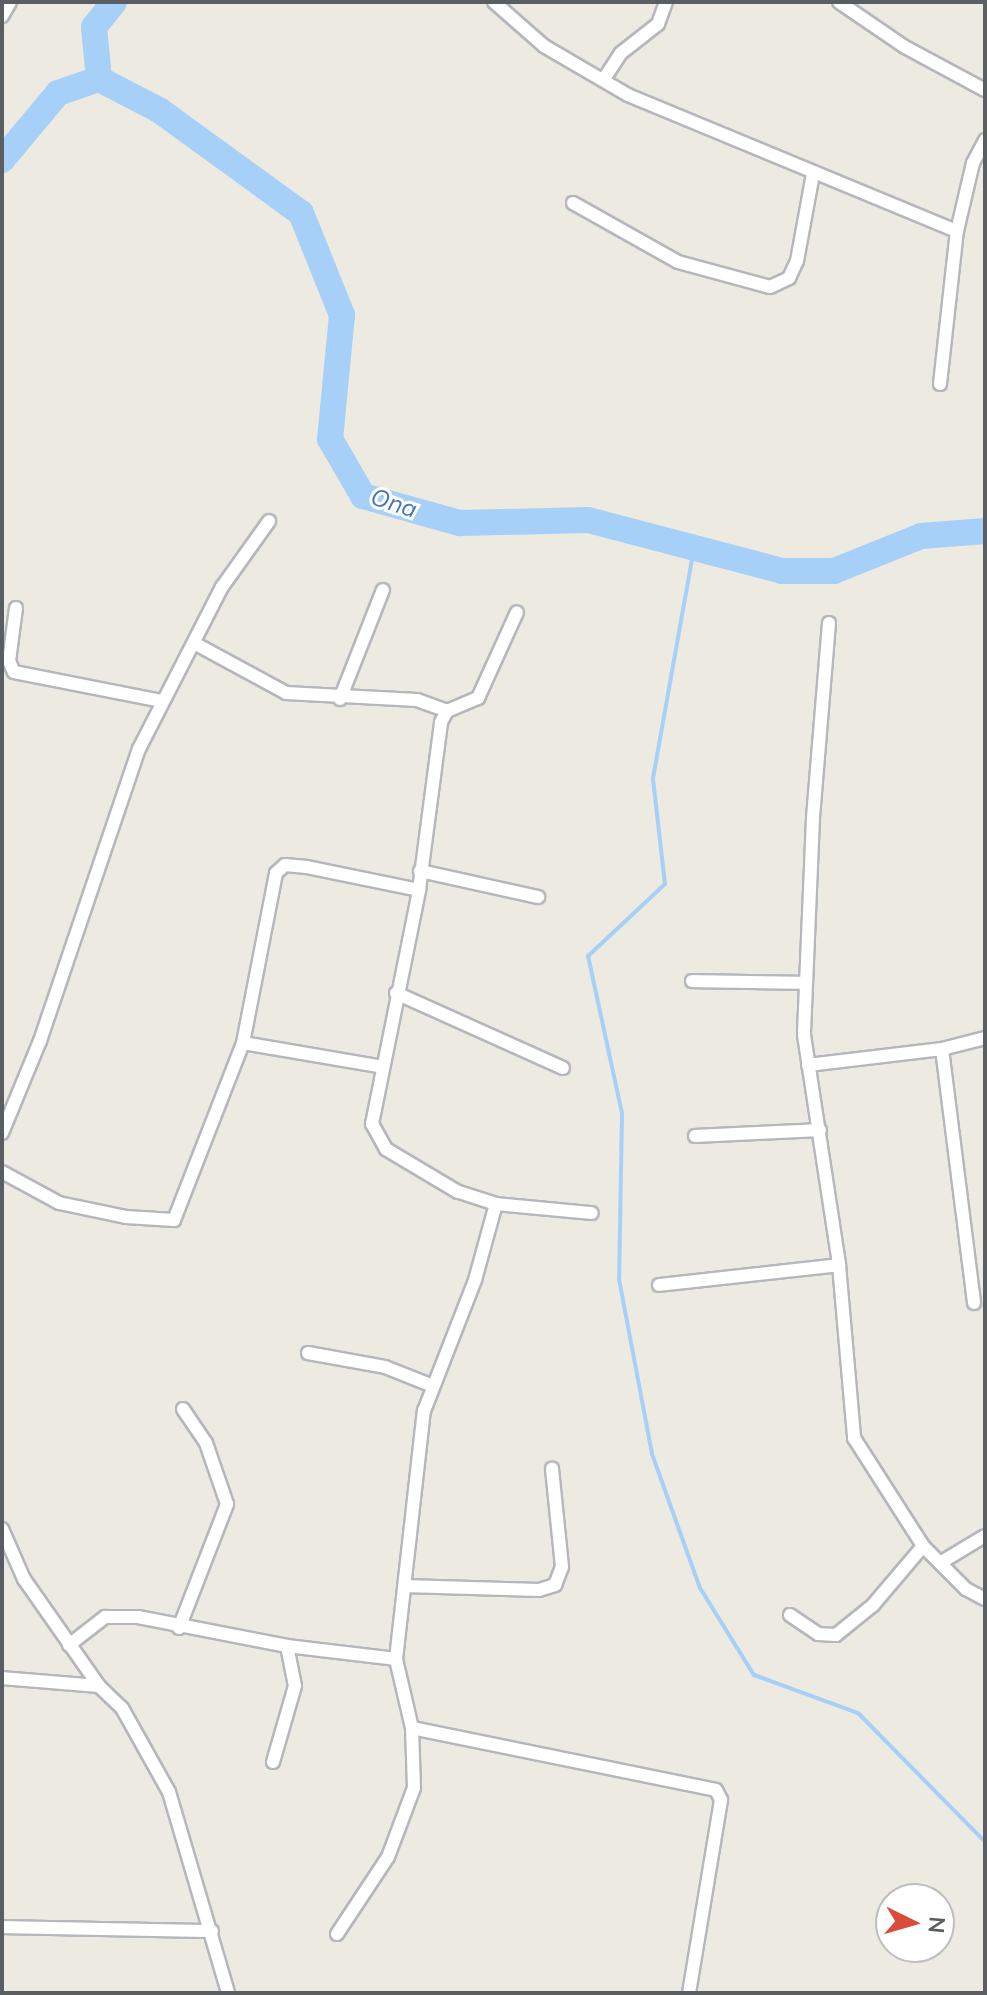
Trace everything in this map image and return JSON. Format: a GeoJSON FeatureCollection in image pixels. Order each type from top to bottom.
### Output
{"type":"FeatureCollection","features":[{"type":"Feature","properties":{"kind":"street"},"geometry":{"type":"LineString","coordinates":[[2,16],[10,2]]}},
{"type":"Feature","properties":{"kind":"street"},"geometry":{"type":"LineString","coordinates":[[494,2],[544,46],[658,109],[957,231]]}},
{"type":"Feature","properties":{"kind":"street"},"geometry":{"type":"LineString","coordinates":[[604,79],[621,53],[658,24],[666,2]]}},
{"type":"Feature","properties":{"kind":"street"},"geometry":{"type":"LineString","coordinates":[[839,2],[905,47],[985,90]]}},
{"type":"Feature","properties":{"kind":"street"},"geometry":{"type":"LineString","coordinates":[[940,384],[957,231],[973,163],[985,140]]}},
{"type":"Feature","properties":{"kind":"street"},"geometry":{"type":"LineString","coordinates":[[573,203],[678,262],[770,287],[789,278],[797,261],[813,174]]}},
{"type":"Feature","properties":{"kind":"street"},"geometry":{"type":"LineString","coordinates":[[2,1133],[40,1041],[139,749],[222,587],[269,521]]}},
{"type":"Feature","properties":{"kind":"street"},"geometry":{"type":"LineString","coordinates":[[340,699],[383,590]]}},
{"type":"Feature","properties":{"kind":"street"},"geometry":{"type":"LineString","coordinates":[[16,608],[9,661],[14,672],[162,701]]}},
{"type":"Feature","properties":{"kind":"street"},"geometry":{"type":"LineString","coordinates":[[194,643],[269,688],[340,699],[417,700],[447,711],[478,698],[517,612]]}},
{"type":"Feature","properties":{"kind":"street"},"geometry":{"type":"LineString","coordinates":[[829,623],[806,983],[808,1065],[839,1265],[854,1438],[923,1546],[985,1599]]}},
{"type":"Feature","properties":{"kind":"street"},"geometry":{"type":"LineString","coordinates":[[447,711],[438,739],[419,890],[372,1124],[386,1149],[458,1192],[496,1204],[592,1213]]}},
{"type":"Feature","properties":{"kind":"street"},"geometry":{"type":"LineString","coordinates":[[2,1172],[59,1203],[126,1217],[174,1220],[243,1043],[276,873],[285,865],[307,867],[419,890]]}},
{"type":"Feature","properties":{"kind":"street"},"geometry":{"type":"LineString","coordinates":[[420,871],[538,897]]}},
{"type":"Feature","properties":{"kind":"street"},"geometry":{"type":"LineString","coordinates":[[692,981],[806,983]]}},
{"type":"Feature","properties":{"kind":"street"},"geometry":{"type":"LineString","coordinates":[[396,993],[563,1068]]}},
{"type":"Feature","properties":{"kind":"street"},"geometry":{"type":"LineString","coordinates":[[808,1065],[942,1049],[985,1038]]}},
{"type":"Feature","properties":{"kind":"street"},"geometry":{"type":"LineString","coordinates":[[243,1043],[383,1067]]}},
{"type":"Feature","properties":{"kind":"street"},"geometry":{"type":"LineString","coordinates":[[942,1049],[974,1303]]}},
{"type":"Feature","properties":{"kind":"street"},"geometry":{"type":"LineString","coordinates":[[695,1136],[820,1130]]}},
{"type":"Feature","properties":{"kind":"street"},"geometry":{"type":"LineString","coordinates":[[337,1934],[388,1857],[414,1788],[412,1728],[396,1659],[416,1451],[433,1386],[475,1280],[496,1204]]}},
{"type":"Feature","properties":{"kind":"street"},"geometry":{"type":"LineString","coordinates":[[659,1285],[839,1265]]}},
{"type":"Feature","properties":{"kind":"street"},"geometry":{"type":"LineString","coordinates":[[308,1353],[385,1367],[433,1386]]}},
{"type":"Feature","properties":{"kind":"street"},"geometry":{"type":"LineString","coordinates":[[179,1628],[227,1504],[206,1443],[183,1409]]}},
{"type":"Feature","properties":{"kind":"street"},"geometry":{"type":"LineString","coordinates":[[404,1586],[539,1590],[555,1585],[562,1567],[552,1469]]}},
{"type":"Feature","properties":{"kind":"street"},"geometry":{"type":"LineString","coordinates":[[2,1529],[24,1579],[99,1686],[122,1708],[169,1792],[228,1993]]}},
{"type":"Feature","properties":{"kind":"street"},"geometry":{"type":"LineString","coordinates":[[940,1563],[985,1536]]}},
{"type":"Feature","properties":{"kind":"street"},"geometry":{"type":"LineString","coordinates":[[790,1615],[818,1634],[836,1635],[873,1605],[923,1546]]}},
{"type":"Feature","properties":{"kind":"street"},"geometry":{"type":"LineString","coordinates":[[69,1645],[105,1617],[138,1617],[179,1628],[287,1646],[396,1659]]}},
{"type":"Feature","properties":{"kind":"street"},"geometry":{"type":"LineString","coordinates":[[273,1762],[295,1686],[287,1646]]}},
{"type":"Feature","properties":{"kind":"street"},"geometry":{"type":"LineString","coordinates":[[2,1678],[99,1686]]}},
{"type":"Feature","properties":{"kind":"street"},"geometry":{"type":"LineString","coordinates":[[412,1728],[716,1790],[721,1800],[689,1993]]}},
{"type":"Feature","properties":{"kind":"street"},"geometry":{"type":"LineString","coordinates":[[2,1927],[212,1931]]}},
{"type":"Feature","properties":{"kind":"waterway"},"geometry":{"type":"LineString","coordinates":[[99,79],[94,27],[114,2]]}},
{"type":"Feature","properties":{"kind":"waterway","name":"Ona"},"geometry":{"type":"LineString","coordinates":[[2,160],[58,93],[99,79],[159,110],[301,213],[342,315],[330,439],[363,496],[460,523],[588,520],[782,571],[834,571],[921,536],[985,531]]}},
{"type":"Feature","properties":{"kind":"waterway"},"geometry":{"type":"LineString","coordinates":[[694,548],[653,779],[665,884],[588,956],[622,1113],[619,1279],[652,1454],[700,1588],[754,1675],[858,1713],[985,1842]]}}]}
